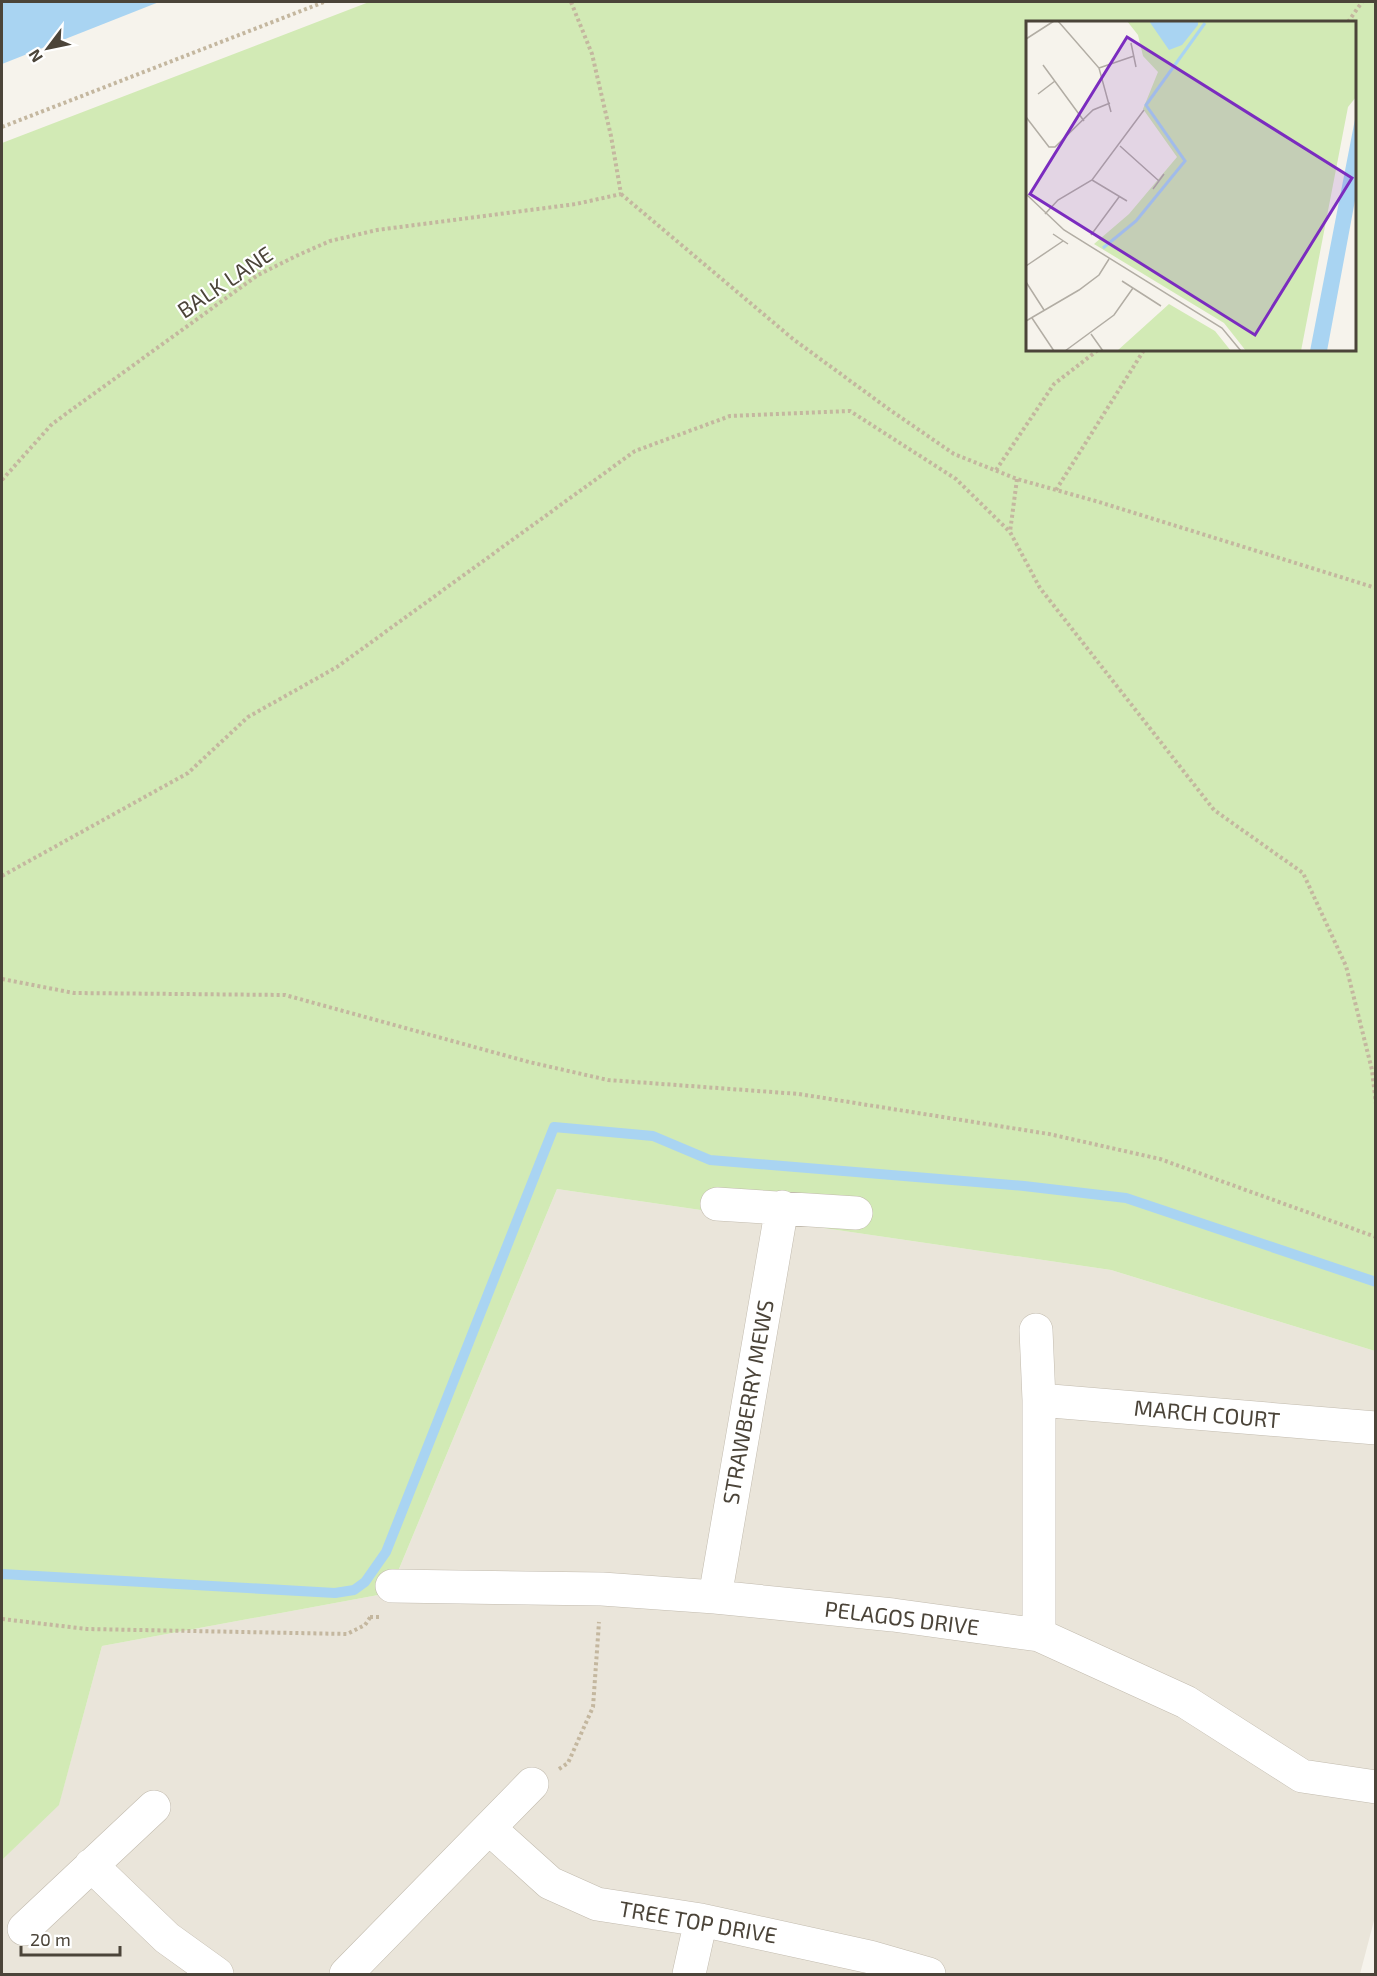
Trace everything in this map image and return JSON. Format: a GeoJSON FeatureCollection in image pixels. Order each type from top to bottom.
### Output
{"type":"FeatureCollection","features":[{"type":"Feature","properties":{"kind":"street"},"geometry":{"type":"LineString","coordinates":[[717,1204],[856,1213]]}},
{"type":"Feature","properties":{"kind":"street","name":"STRAWBERRY MEWS"},"geometry":{"type":"LineString","coordinates":[[715,1597],[782,1207]]}},
{"type":"Feature","properties":{"kind":"street"},"geometry":{"type":"LineString","coordinates":[[1036,1330],[1039,1635]]}},
{"type":"Feature","properties":{"kind":"street","name":"MARCH COURT"},"geometry":{"type":"LineString","coordinates":[[1038,1400],[1376,1428]]}},
{"type":"Feature","properties":{"kind":"street","name":"PELAGOS DRIVE"},"geometry":{"type":"LineString","coordinates":[[392,1586],[602,1589],[715,1597],[893,1615],[1039,1635],[1186,1702],[1302,1776],[1376,1787]]}},
{"type":"Feature","properties":{"kind":"street"},"geometry":{"type":"LineString","coordinates":[[346,1974],[532,1784]]}},
{"type":"Feature","properties":{"kind":"street"},"geometry":{"type":"LineString","coordinates":[[24,1929],[154,1807]]}},
{"type":"Feature","properties":{"kind":"street","name":"TREE TOP DRIVE"},"geometry":{"type":"LineString","coordinates":[[489,1828],[550,1883],[597,1904],[701,1920],[870,1957],[929,1974]]}},
{"type":"Feature","properties":{"kind":"street"},"geometry":{"type":"LineString","coordinates":[[91,1865],[167,1938],[217,1974]]}},
{"type":"Feature","properties":{"kind":"street"},"geometry":{"type":"LineString","coordinates":[[689,1974],[701,1920]]}},
{"type":"Feature","properties":{"kind":"path"},"geometry":{"type":"LineString","coordinates":[[2,127],[324,2]]}},
{"type":"Feature","properties":{"kind":"path"},"geometry":{"type":"LineString","coordinates":[[571,2],[592,54],[611,136],[621,194],[793,339],[890,410],[954,454],[1017,479],[1376,588]]}},
{"type":"Feature","properties":{"kind":"path"},"geometry":{"type":"LineString","coordinates":[[1349,21],[1362,2]]}},
{"type":"Feature","properties":{"kind":"path","name":"BALK LANE"},"geometry":{"type":"LineString","coordinates":[[2,480],[52,424],[258,275],[296,256],[330,241],[377,230],[576,204],[621,194]]}},
{"type":"Feature","properties":{"kind":"path"},"geometry":{"type":"LineString","coordinates":[[996,470],[1054,384],[1097,351]]}},
{"type":"Feature","properties":{"kind":"path"},"geometry":{"type":"LineString","coordinates":[[1056,490],[1143,351]]}},
{"type":"Feature","properties":{"kind":"path"},"geometry":{"type":"LineString","coordinates":[[2,876],[188,773],[248,717],[337,667],[635,451],[730,416],[850,411],[956,479],[1010,532],[1040,588],[1214,810],[1303,873],[1346,966],[1372,1070],[1376,1104]]}},
{"type":"Feature","properties":{"kind":"path"},"geometry":{"type":"LineString","coordinates":[[1010,532],[1017,479]]}},
{"type":"Feature","properties":{"kind":"path"},"geometry":{"type":"LineString","coordinates":[[2,979],[74,993],[285,995],[529,1062],[608,1080],[800,1094],[1049,1134],[1161,1159],[1376,1237]]}},
{"type":"Feature","properties":{"kind":"path"},"geometry":{"type":"LineString","coordinates":[[2,1619],[87,1629],[347,1634],[365,1625],[392,1586]]}},
{"type":"Feature","properties":{"kind":"path"},"geometry":{"type":"LineString","coordinates":[[532,1784],[568,1763],[593,1707],[602,1589]]}},
{"type":"Feature","properties":{"kind":"path"},"geometry":{"type":"LineString","coordinates":[[370,1617],[382,1617]]}},
{"type":"Feature","properties":{"kind":"path"},"geometry":{"type":"LineString","coordinates":[[588,1623],[610,1624]]}},
{"type":"Feature","properties":{"kind":"shaded area"},"geometry":{"type":"Polygon","coordinates":[[[557,1189],[1111,1270],[1375,1351],[1376,1913],[1360,1974],[2,1974],[2,1860],[59,1804],[102,1646],[389,1593],[557,1189]]]}},
{"type":"Feature","properties":{"kind":"green space"},"geometry":{"type":"Polygon","coordinates":[[[369,2],[1375,2],[1375,1351],[1111,1270],[557,1189],[389,1593],[102,1646],[59,1805],[2,1860],[2,143],[369,2]]]}},
{"type":"Feature","properties":{"kind":"water"},"geometry":{"type":"Polygon","coordinates":[[[2,2],[159,2],[2,64],[2,2]]]}},
{"type":"Feature","properties":{"kind":"waterway"},"geometry":{"type":"LineString","coordinates":[[2,1574],[335,1593],[354,1590],[365,1582],[386,1552],[554,1127],[653,1136],[710,1160],[1024,1186],[1126,1198],[1376,1282]]}}]}
